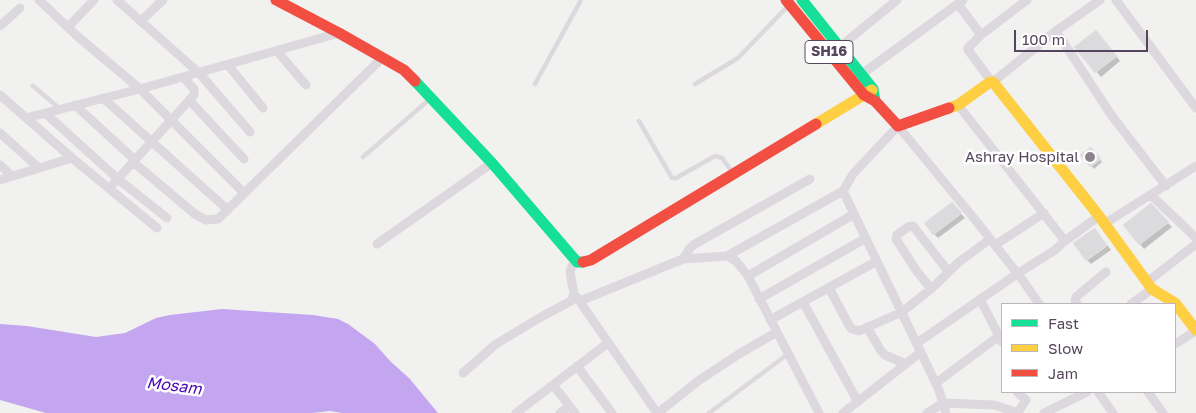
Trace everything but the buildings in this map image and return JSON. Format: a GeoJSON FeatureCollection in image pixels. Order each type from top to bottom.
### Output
{"type":"FeatureCollection","features":[{"type":"Feature","properties":{"kind":"street"},"geometry":{"type":"LineString","coordinates":[[40,0],[68,27],[140,89],[244,192]]}},
{"type":"Feature","properties":{"kind":"street"},"geometry":{"type":"LineString","coordinates":[[68,27],[94,0]]}},
{"type":"Feature","properties":{"kind":"street"},"geometry":{"type":"LineString","coordinates":[[117,0],[199,73],[250,132]]}},
{"type":"Feature","properties":{"kind":"street"},"geometry":{"type":"LineString","coordinates":[[141,22],[163,0]]}},
{"type":"Feature","properties":{"kind":"street"},"geometry":{"type":"LineString","coordinates":[[276,0],[290,3],[404,70],[432,97],[492,163],[576,262],[591,260],[868,92]]}},
{"type":"Feature","properties":{"kind":"street","name":"SH16"},"geometry":{"type":"LineString","coordinates":[[802,0],[862,74]]}},
{"type":"Feature","properties":{"kind":"street"},"geometry":{"type":"LineString","coordinates":[[841,46],[897,0]]}},
{"type":"Feature","properties":{"kind":"street"},"geometry":{"type":"LineString","coordinates":[[1027,0],[981,35],[968,50],[1150,285],[1175,303]]}},
{"type":"Feature","properties":{"kind":"street"},"geometry":{"type":"LineString","coordinates":[[463,373],[496,344],[571,300],[683,259],[727,256],[843,191],[853,174],[898,126],[958,105],[993,82],[1056,31],[1100,0]]}},
{"type":"Feature","properties":{"kind":"street"},"geometry":{"type":"LineString","coordinates":[[1116,0],[1196,108]]}},
{"type":"Feature","properties":{"kind":"street","name":"SH16"},"geometry":{"type":"LineString","coordinates":[[788,2],[868,92]]}},
{"type":"Feature","properties":{"kind":"street"},"geometry":{"type":"LineString","coordinates":[[981,35],[961,2],[862,74],[868,92],[992,242],[1038,303]]}},
{"type":"Feature","properties":{"kind":"street"},"geometry":{"type":"LineString","coordinates":[[0,26],[20,8]]}},
{"type":"Feature","properties":{"kind":"street"},"geometry":{"type":"LineString","coordinates":[[1056,31],[1112,116],[1166,186]]}},
{"type":"Feature","properties":{"kind":"street"},"geometry":{"type":"LineString","coordinates":[[26,118],[199,73],[339,33]]}},
{"type":"Feature","properties":{"kind":"street"},"geometry":{"type":"LineString","coordinates":[[277,51],[306,85]]}},
{"type":"Feature","properties":{"kind":"street"},"geometry":{"type":"LineString","coordinates":[[75,106],[195,214],[206,220],[218,219],[382,58]]}},
{"type":"Feature","properties":{"kind":"street"},"geometry":{"type":"LineString","coordinates":[[228,65],[263,108]]}},
{"type":"Feature","properties":{"kind":"street"},"geometry":{"type":"LineString","coordinates":[[109,189],[189,100],[194,92],[183,77]]}},
{"type":"Feature","properties":{"kind":"street"},"geometry":{"type":"LineString","coordinates":[[0,95],[72,158],[157,228]]}},
{"type":"Feature","properties":{"kind":"street"},"geometry":{"type":"LineString","coordinates":[[104,98],[228,210]]}},
{"type":"Feature","properties":{"kind":"street"},"geometry":{"type":"LineString","coordinates":[[189,100],[244,159]]}},
{"type":"Feature","properties":{"kind":"street"},"geometry":{"type":"LineString","coordinates":[[958,105],[1065,241]]}},
{"type":"Feature","properties":{"kind":"street"},"geometry":{"type":"LineString","coordinates":[[45,113],[118,179],[167,218]]}},
{"type":"Feature","properties":{"kind":"street"},"geometry":{"type":"LineString","coordinates":[[0,133],[39,168]]}},
{"type":"Feature","properties":{"kind":"street"},"geometry":{"type":"LineString","coordinates":[[0,180],[72,158]]}},
{"type":"Feature","properties":{"kind":"street"},"geometry":{"type":"LineString","coordinates":[[377,244],[492,163]]}},
{"type":"Feature","properties":{"kind":"street"},"geometry":{"type":"LineString","coordinates":[[0,165],[12,176]]}},
{"type":"Feature","properties":{"kind":"street"},"geometry":{"type":"LineString","coordinates":[[843,413],[906,364],[919,347],[1017,274],[1055,250],[1065,241],[1101,220],[1151,195],[1196,166]]}},
{"type":"Feature","properties":{"kind":"street"},"geometry":{"type":"LineString","coordinates":[[683,259],[690,248],[696,244],[810,179]]}},
{"type":"Feature","properties":{"kind":"street"},"geometry":{"type":"LineString","coordinates":[[843,191],[919,347],[936,384],[946,413]]}},
{"type":"Feature","properties":{"kind":"street"},"geometry":{"type":"LineString","coordinates":[[1151,195],[1196,238]]}},
{"type":"Feature","properties":{"kind":"street"},"geometry":{"type":"LineString","coordinates":[[748,276],[854,214]]}},
{"type":"Feature","properties":{"kind":"street"},"geometry":{"type":"LineString","coordinates":[[829,288],[852,330],[859,331],[902,312],[931,289],[948,271],[992,242],[1044,214]]}},
{"type":"Feature","properties":{"kind":"street"},"geometry":{"type":"LineString","coordinates":[[931,289],[901,247],[896,239],[897,235],[908,227],[913,226],[948,271]]}},
{"type":"Feature","properties":{"kind":"street"},"geometry":{"type":"LineString","coordinates":[[760,299],[866,238]]}},
{"type":"Feature","properties":{"kind":"street"},"geometry":{"type":"LineString","coordinates":[[1132,303],[1196,244]]}},
{"type":"Feature","properties":{"kind":"street"},"geometry":{"type":"LineString","coordinates":[[727,256],[736,261],[748,276],[819,413]]}},
{"type":"Feature","properties":{"kind":"street"},"geometry":{"type":"LineString","coordinates":[[576,262],[570,272],[577,298],[657,413],[698,381],[777,332]]}},
{"type":"Feature","properties":{"kind":"street"},"geometry":{"type":"LineString","coordinates":[[770,320],[877,262]]}},
{"type":"Feature","properties":{"kind":"street"},"geometry":{"type":"LineString","coordinates":[[1076,303],[1076,297],[1106,272]]}},
{"type":"Feature","properties":{"kind":"street"},"geometry":{"type":"LineString","coordinates":[[936,384],[1001,339],[980,300]]}},
{"type":"Feature","properties":{"kind":"street"},"geometry":{"type":"LineString","coordinates":[[803,302],[858,402]]}},
{"type":"Feature","properties":{"kind":"street"},"geometry":{"type":"LineString","coordinates":[[1176,304],[1196,331],[1176,343]]}},
{"type":"Feature","properties":{"kind":"street"},"geometry":{"type":"LineString","coordinates":[[867,327],[885,355],[906,364]]}},
{"type":"Feature","properties":{"kind":"street"},"geometry":{"type":"LineString","coordinates":[[516,413],[608,343]]}},
{"type":"Feature","properties":{"kind":"street"},"geometry":{"type":"LineString","coordinates":[[577,366],[612,413]]}},
{"type":"Feature","properties":{"kind":"street"},"geometry":{"type":"LineString","coordinates":[[553,385],[572,409],[560,413]]}},
{"type":"Feature","properties":{"kind":"street"},"geometry":{"type":"LineString","coordinates":[[927,413],[942,403],[994,405],[1018,413],[1026,400],[1018,393]]}},
{"type":"Feature","properties":{"kind":"street"},"geometry":{"type":"LineString","coordinates":[[1044,413],[1085,393]]}},
{"type":"Feature","properties":{"kind":"street"},"geometry":{"type":"LineString","coordinates":[[1099,393],[1113,413]]}},
{"type":"Feature","properties":{"kind":"street"},"geometry":{"type":"LineString","coordinates":[[1149,393],[1164,413]]}},
{"type":"Feature","properties":{"kind":"lane"},"geometry":{"type":"LineString","coordinates":[[535,84],[581,0]]}},
{"type":"Feature","properties":{"kind":"lane"},"geometry":{"type":"LineString","coordinates":[[696,84],[738,58],[788,2]]}},
{"type":"Feature","properties":{"kind":"lane"},"geometry":{"type":"LineString","coordinates":[[34,86],[60,109]]}},
{"type":"Feature","properties":{"kind":"lane"},"geometry":{"type":"LineString","coordinates":[[363,157],[432,97]]}},
{"type":"Feature","properties":{"kind":"lane"},"geometry":{"type":"LineString","coordinates":[[639,121],[672,178],[676,178],[715,156],[722,158],[733,174]]}},
{"type":"Feature","properties":{"kind":"lane"},"geometry":{"type":"LineString","coordinates":[[709,413],[788,354]]}},
{"type":"Feature","properties":{"kind":"water","name":"Mosam"},"geometry":{"type":"Polygon","coordinates":[[[222,309],[313,315],[338,319],[375,344],[409,378],[438,413],[342,413],[330,411],[312,413],[46,413],[0,400],[0,324],[27,326],[96,337],[125,333],[156,318],[222,309]]]}},
{"type":"Feature","properties":{"kind":"traffic: fast"},"geometry":{"type":"LineString","coordinates":[[802,0],[873,89],[875,101]]}},
{"type":"Feature","properties":{"kind":"traffic: fast"},"geometry":{"type":"LineString","coordinates":[[415,81],[492,163],[577,262],[583,262]]}},
{"type":"Feature","properties":{"kind":"traffic: slow"},"geometry":{"type":"LineString","coordinates":[[949,108],[958,105],[990,82],[993,82],[1099,216],[1152,289],[1175,303]]}},
{"type":"Feature","properties":{"kind":"traffic: slow"},"geometry":{"type":"LineString","coordinates":[[816,124],[872,90]]}},
{"type":"Feature","properties":{"kind":"traffic: slow"},"geometry":{"type":"LineString","coordinates":[[1176,304],[1196,330]]}},
{"type":"Feature","properties":{"kind":"traffic: jam"},"geometry":{"type":"LineString","coordinates":[[276,0],[404,70],[415,81]]}},
{"type":"Feature","properties":{"kind":"traffic: jam"},"geometry":{"type":"LineString","coordinates":[[786,0],[864,95],[875,101],[898,126],[949,108]]}},
{"type":"Feature","properties":{"kind":"traffic: jam"},"geometry":{"type":"LineString","coordinates":[[583,262],[591,260],[816,124]]}},
{"type":"Feature","properties":{"kind":"place","name":"Ashray Hospital"},"geometry":{"type":"Point","coordinates":[1090,157]}}]}
